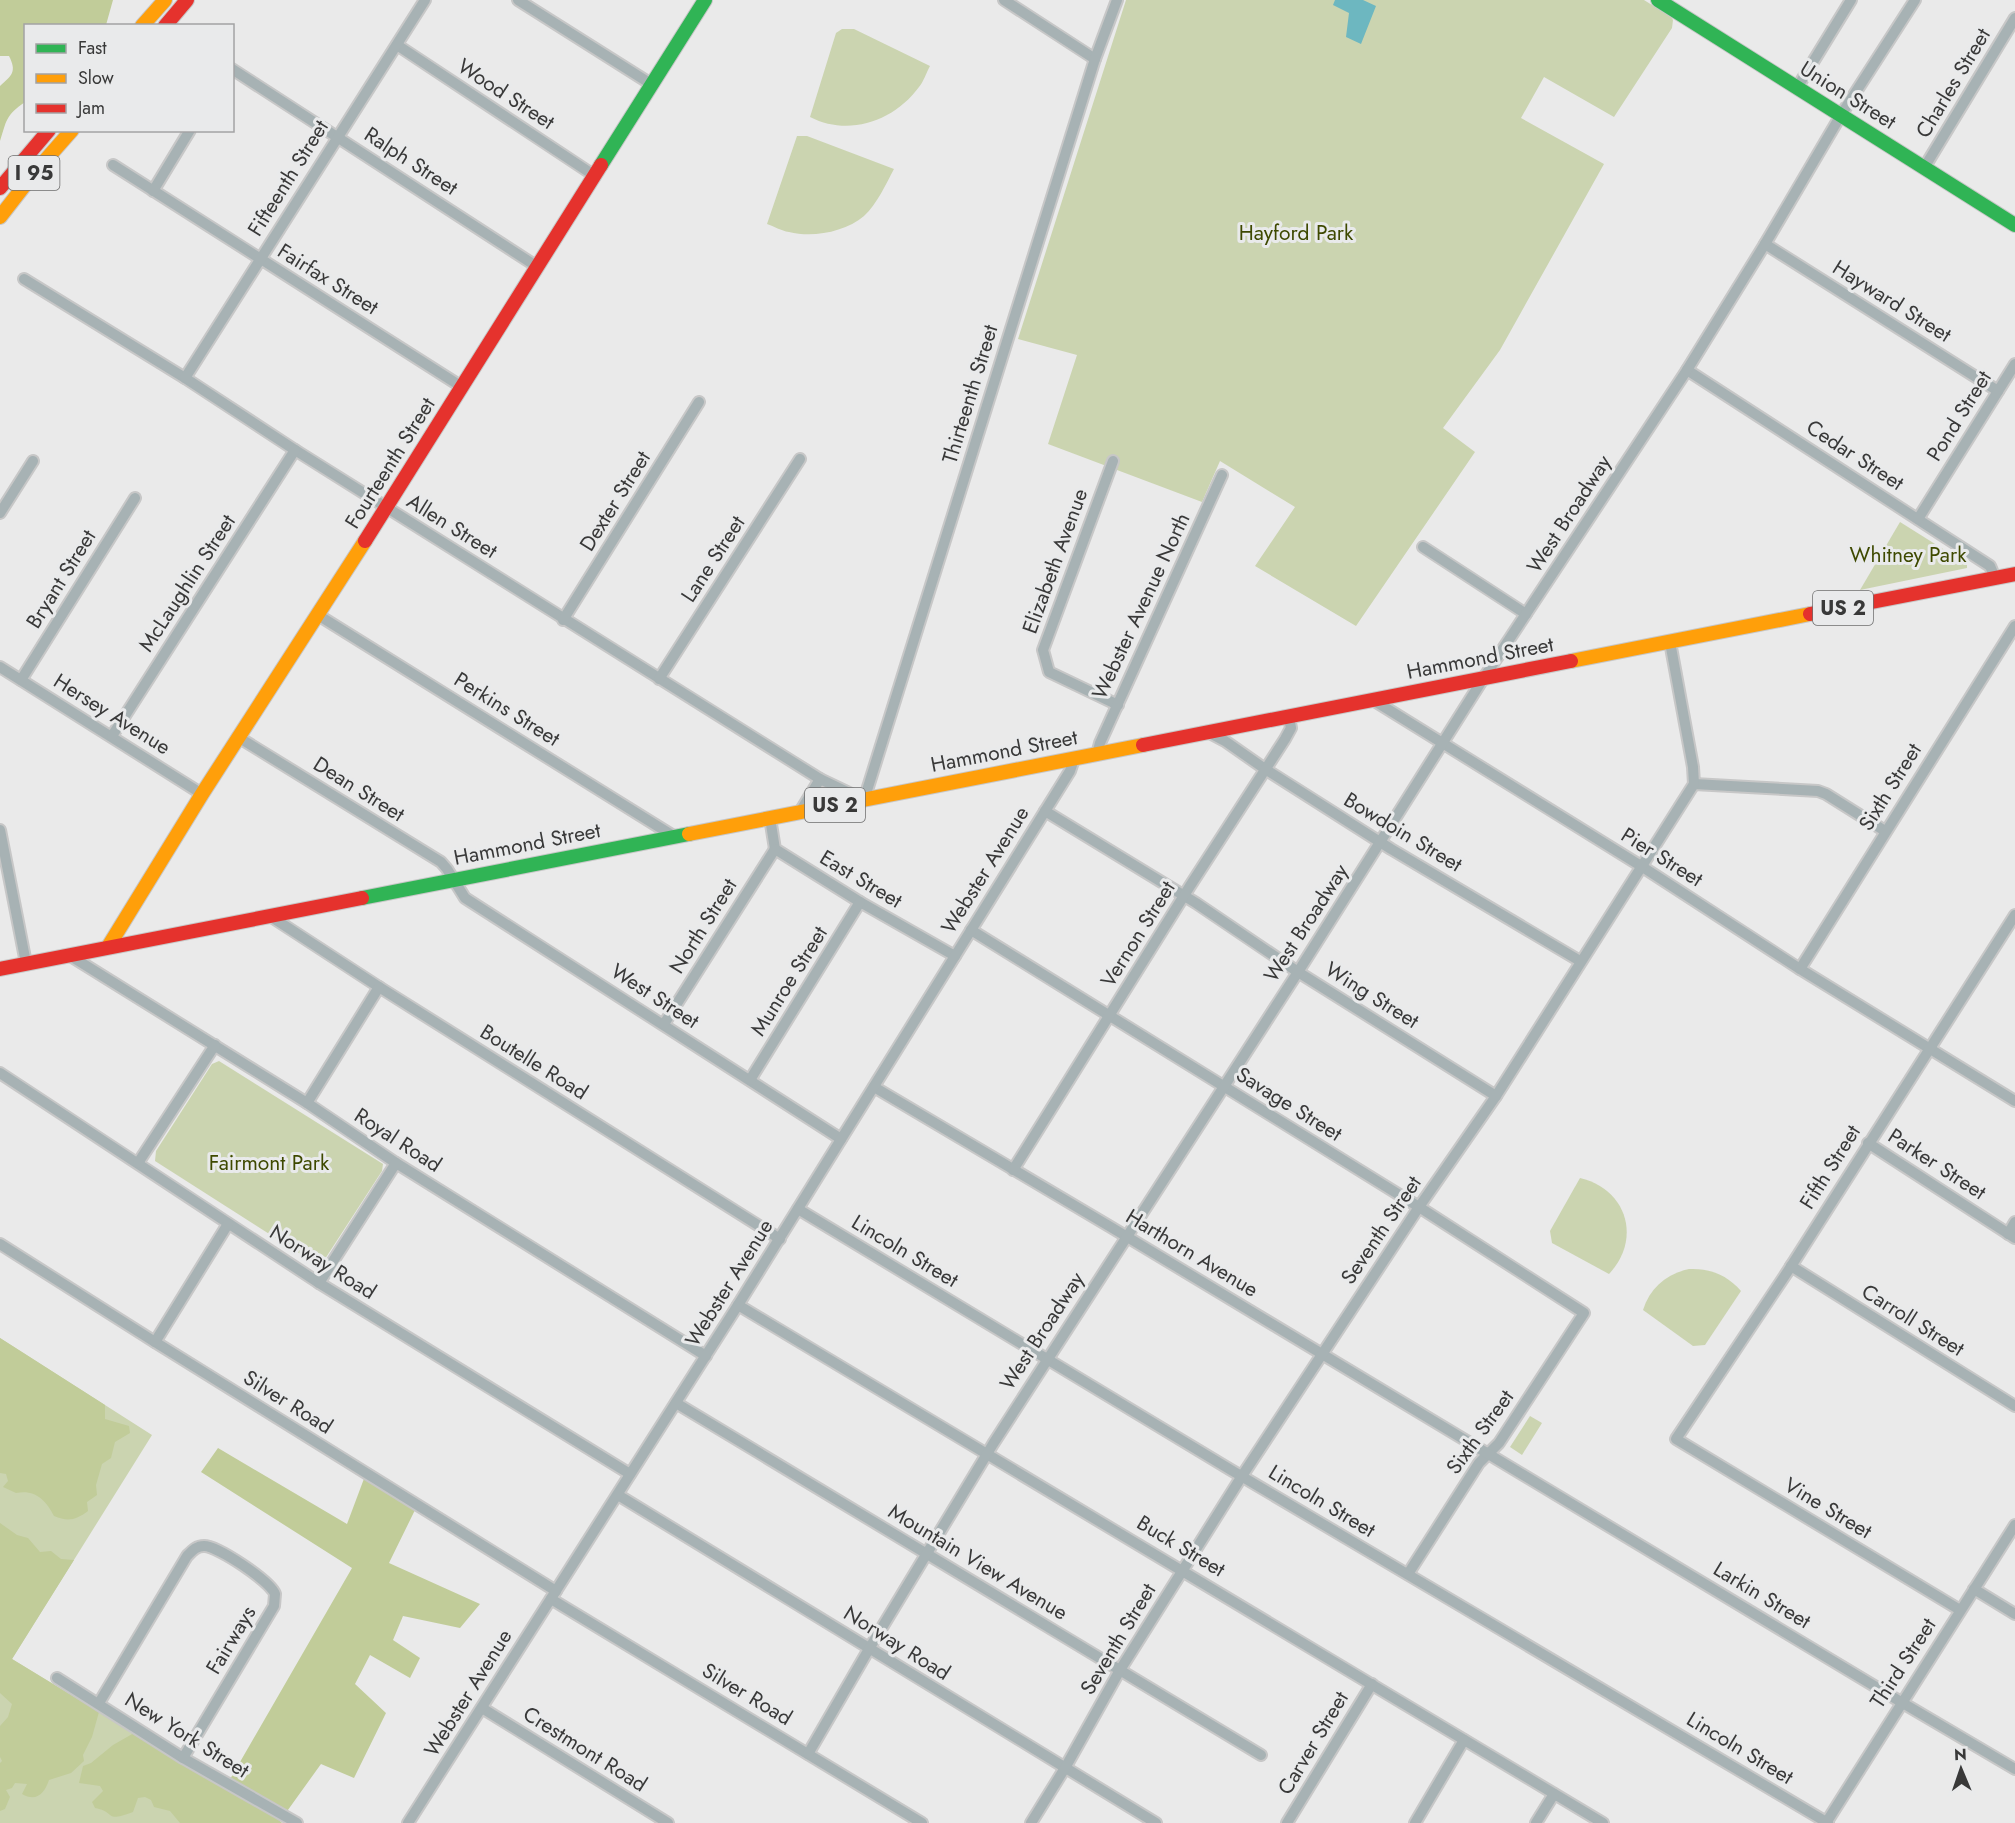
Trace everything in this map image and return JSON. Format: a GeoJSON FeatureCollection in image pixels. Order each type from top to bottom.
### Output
{"type":"FeatureCollection","features":[{"type":"Feature","properties":{"kind":"main road"},"geometry":{"type":"LineString","coordinates":[[144,24],[165,0]]}},
{"type":"Feature","properties":{"kind":"main road"},"geometry":{"type":"LineString","coordinates":[[167,24],[187,0]]}},
{"type":"Feature","properties":{"kind":"main road","name":"Fourteenth Street"},"geometry":{"type":"LineString","coordinates":[[108,947],[202,794],[387,507],[705,0]]}},
{"type":"Feature","properties":{"kind":"main road","name":"Union Street"},"geometry":{"type":"LineString","coordinates":[[1658,0],[1677,5],[1797,88],[2015,225]]}},
{"type":"Feature","properties":{"kind":"main road","name":"I 95"},"geometry":{"type":"LineString","coordinates":[[0,188],[47,132]]}},
{"type":"Feature","properties":{"kind":"main road","name":"I 95"},"geometry":{"type":"LineString","coordinates":[[0,217],[70,132]]}},
{"type":"Feature","properties":{"kind":"main road","name":"Hammond Street"},"geometry":{"type":"LineString","coordinates":[[0,969],[2015,574]]}},
{"type":"Feature","properties":{"kind":"street","name":"Fifteenth Street"},"geometry":{"type":"LineString","coordinates":[[185,378],[425,0]]}},
{"type":"Feature","properties":{"kind":"street"},"geometry":{"type":"LineString","coordinates":[[518,0],[651,84]]}},
{"type":"Feature","properties":{"kind":"street"},"geometry":{"type":"LineString","coordinates":[[1004,0],[1095,59]]}},
{"type":"Feature","properties":{"kind":"street","name":"Thirteenth Street"},"geometry":{"type":"LineString","coordinates":[[864,800],[1095,59],[1117,0]]}},
{"type":"Feature","properties":{"kind":"street"},"geometry":{"type":"LineString","coordinates":[[1797,88],[1851,0]]}},
{"type":"Feature","properties":{"kind":"street","name":"West Broadway"},"geometry":{"type":"LineString","coordinates":[[808,1754],[926,1554],[1046,1359],[1298,972],[1483,679],[1687,370],[1841,115],[1915,0]]}},
{"type":"Feature","properties":{"kind":"street","name":"Charles Street"},"geometry":{"type":"LineString","coordinates":[[1924,168],[2015,18]]}},
{"type":"Feature","properties":{"kind":"street","name":"Wood Street"},"geometry":{"type":"LineString","coordinates":[[397,45],[595,176]]}},
{"type":"Feature","properties":{"kind":"street","name":"Ralph Street"},"geometry":{"type":"LineString","coordinates":[[234,70],[537,266]]}},
{"type":"Feature","properties":{"kind":"street"},"geometry":{"type":"LineString","coordinates":[[153,191],[189,132]]}},
{"type":"Feature","properties":{"kind":"street","name":"Fairfax Street"},"geometry":{"type":"LineString","coordinates":[[113,165],[462,387]]}},
{"type":"Feature","properties":{"kind":"street","name":"Hayward Street"},"geometry":{"type":"LineString","coordinates":[[1765,244],[1998,391]]}},
{"type":"Feature","properties":{"kind":"street","name":"Allen Street"},"geometry":{"type":"LineString","coordinates":[[24,279],[185,378],[563,620],[820,779],[864,800]]}},
{"type":"Feature","properties":{"kind":"street","name":"Pond Street"},"geometry":{"type":"LineString","coordinates":[[1918,519],[2015,364]]}},
{"type":"Feature","properties":{"kind":"street","name":"Cedar Street"},"geometry":{"type":"LineString","coordinates":[[1687,370],[1990,566],[1995,578]]}},
{"type":"Feature","properties":{"kind":"street","name":"Dexter Street"},"geometry":{"type":"LineString","coordinates":[[563,620],[699,402]]}},
{"type":"Feature","properties":{"kind":"street","name":"McLaughlin Street"},"geometry":{"type":"LineString","coordinates":[[112,736],[295,450]]}},
{"type":"Feature","properties":{"kind":"street","name":"Lane Street"},"geometry":{"type":"LineString","coordinates":[[659,679],[800,459]]}},
{"type":"Feature","properties":{"kind":"street","name":"Elizabeth Avenue"},"geometry":{"type":"LineString","coordinates":[[1113,460],[1043,650],[1049,672],[1118,705]]}},
{"type":"Feature","properties":{"kind":"street"},"geometry":{"type":"LineString","coordinates":[[0,513],[33,461]]}},
{"type":"Feature","properties":{"kind":"street","name":"Webster Avenue North"},"geometry":{"type":"LineString","coordinates":[[1097,754],[1100,742],[1222,475]]}},
{"type":"Feature","properties":{"kind":"street","name":"Bryant Street"},"geometry":{"type":"LineString","coordinates":[[21,680],[135,498]]}},
{"type":"Feature","properties":{"kind":"street"},"geometry":{"type":"LineString","coordinates":[[1423,547],[1526,614]]}},
{"type":"Feature","properties":{"kind":"street","name":"Perkins Street"},"geometry":{"type":"LineString","coordinates":[[318,615],[675,837]]}},
{"type":"Feature","properties":{"kind":"street","name":"Sixth Street"},"geometry":{"type":"LineString","coordinates":[[1800,969],[2015,626]]}},
{"type":"Feature","properties":{"kind":"street"},"geometry":{"type":"LineString","coordinates":[[1670,642],[1693,767],[1694,784],[1818,791],[1885,831]]}},
{"type":"Feature","properties":{"kind":"street","name":"Hersey Avenue"},"geometry":{"type":"LineString","coordinates":[[0,668],[202,794]]}},
{"type":"Feature","properties":{"kind":"street","name":"Pier Street"},"geometry":{"type":"LineString","coordinates":[[1374,700],[1641,866],[1800,969],[2015,1101]]}},
{"type":"Feature","properties":{"kind":"street","name":"Vernon Street"},"geometry":{"type":"LineString","coordinates":[[1013,1170],[1291,728],[1289,717]]}},
{"type":"Feature","properties":{"kind":"street","name":"Bowdoin Street"},"geometry":{"type":"LineString","coordinates":[[1208,732],[1380,842],[1580,961]]}},
{"type":"Feature","properties":{"kind":"street","name":"Dean Street"},"geometry":{"type":"LineString","coordinates":[[238,737],[438,861],[447,869],[453,880]]}},
{"type":"Feature","properties":{"kind":"street","name":"Webster Avenue"},"geometry":{"type":"LineString","coordinates":[[408,1823],[780,1239],[1070,771],[1074,759]]}},
{"type":"Feature","properties":{"kind":"street"},"geometry":{"type":"LineString","coordinates":[[800,812],[820,779]]}},
{"type":"Feature","properties":{"kind":"street","name":"Seventh Street"},"geometry":{"type":"LineString","coordinates":[[1031,1823],[1120,1670],[1242,1476],[1419,1207],[1496,1096],[1694,784]]}},
{"type":"Feature","properties":{"kind":"street","name":"Wing Street"},"geometry":{"type":"LineString","coordinates":[[1045,811],[1496,1096]]}},
{"type":"Feature","properties":{"kind":"street"},"geometry":{"type":"LineString","coordinates":[[770,818],[775,849]]}},
{"type":"Feature","properties":{"kind":"street"},"geometry":{"type":"LineString","coordinates":[[0,830],[26,963]]}},
{"type":"Feature","properties":{"kind":"street","name":"East Street"},"geometry":{"type":"LineString","coordinates":[[775,849],[860,902],[955,956]]}},
{"type":"Feature","properties":{"kind":"street","name":"North Street"},"geometry":{"type":"LineString","coordinates":[[664,1024],[775,849]]}},
{"type":"Feature","properties":{"kind":"street","name":"West Street"},"geometry":{"type":"LineString","coordinates":[[453,880],[465,898],[841,1140]]}},
{"type":"Feature","properties":{"kind":"street","name":"Munroe Street"},"geometry":{"type":"LineString","coordinates":[[750,1080],[860,902]]}},
{"type":"Feature","properties":{"kind":"street","name":"Fifth Street"},"geometry":{"type":"LineString","coordinates":[[1676,1439],[1791,1266],[2015,915]]}},
{"type":"Feature","properties":{"kind":"street","name":"Boutelle Road"},"geometry":{"type":"LineString","coordinates":[[270,916],[378,987],[780,1239]]}},
{"type":"Feature","properties":{"kind":"street","name":"Savage Street"},"geometry":{"type":"LineString","coordinates":[[971,930],[1419,1207],[1584,1313]]}},
{"type":"Feature","properties":{"kind":"street","name":"Royal Road"},"geometry":{"type":"LineString","coordinates":[[69,955],[307,1103],[396,1163],[706,1356]]}},
{"type":"Feature","properties":{"kind":"street"},"geometry":{"type":"LineString","coordinates":[[307,1103],[378,987]]}},
{"type":"Feature","properties":{"kind":"street"},"geometry":{"type":"LineString","coordinates":[[138,1163],[215,1045]]}},
{"type":"Feature","properties":{"kind":"street","name":"Norway Road"},"geometry":{"type":"LineString","coordinates":[[0,1073],[319,1283],[630,1474]]}},
{"type":"Feature","properties":{"kind":"street","name":"Harthorn Avenue"},"geometry":{"type":"LineString","coordinates":[[874,1087],[1488,1454]]}},
{"type":"Feature","properties":{"kind":"street","name":"Parker Street"},"geometry":{"type":"LineString","coordinates":[[1868,1143],[2011,1236]]}},
{"type":"Feature","properties":{"kind":"street"},"geometry":{"type":"LineString","coordinates":[[319,1283],[396,1163]]}},
{"type":"Feature","properties":{"kind":"street","name":"Lincoln Street"},"geometry":{"type":"LineString","coordinates":[[798,1209],[1827,1823]]}},
{"type":"Feature","properties":{"kind":"street"},"geometry":{"type":"LineString","coordinates":[[2011,1236],[2015,1222]]}},
{"type":"Feature","properties":{"kind":"street"},"geometry":{"type":"LineString","coordinates":[[155,1342],[228,1224]]}},
{"type":"Feature","properties":{"kind":"street","name":"Silver Road"},"geometry":{"type":"LineString","coordinates":[[0,1244],[553,1595],[922,1823]]}},
{"type":"Feature","properties":{"kind":"street","name":"Carroll Street"},"geometry":{"type":"LineString","coordinates":[[1791,1266],[2015,1406]]}},
{"type":"Feature","properties":{"kind":"street","name":"Buck Street"},"geometry":{"type":"LineString","coordinates":[[738,1305],[1603,1823]]}},
{"type":"Feature","properties":{"kind":"street","name":"Sixth Street"},"geometry":{"type":"LineString","coordinates":[[1408,1574],[1479,1463],[1498,1443],[1584,1313]]}},
{"type":"Feature","properties":{"kind":"street","name":"Mountain View Avenue"},"geometry":{"type":"LineString","coordinates":[[676,1403],[1261,1755]]}},
{"type":"Feature","properties":{"kind":"street","name":"Vine Street"},"geometry":{"type":"LineString","coordinates":[[1676,1439],[1960,1610]]}},
{"type":"Feature","properties":{"kind":"street","name":"Larkin Street"},"geometry":{"type":"LineString","coordinates":[[1488,1454],[2015,1769]]}},
{"type":"Feature","properties":{"kind":"street","name":"Norway Road"},"geometry":{"type":"LineString","coordinates":[[618,1495],[1155,1823]]}},
{"type":"Feature","properties":{"kind":"street","name":"Third Street"},"geometry":{"type":"LineString","coordinates":[[1827,1823],[1901,1702],[2015,1525]]}},
{"type":"Feature","properties":{"kind":"street","name":"Fairways"},"geometry":{"type":"LineString","coordinates":[[99,1703],[187,1556],[193,1550],[199,1546],[214,1548],[268,1583],[275,1594],[273,1606],[183,1758]]}},
{"type":"Feature","properties":{"kind":"street"},"geometry":{"type":"LineString","coordinates":[[1974,1589],[2015,1614]]}},
{"type":"Feature","properties":{"kind":"street","name":"New York Street"},"geometry":{"type":"LineString","coordinates":[[57,1678],[183,1758],[297,1823]]}},
{"type":"Feature","properties":{"kind":"street","name":"Carver Street"},"geometry":{"type":"LineString","coordinates":[[1287,1823],[1372,1684]]}},
{"type":"Feature","properties":{"kind":"street","name":"Crestmont Road"},"geometry":{"type":"LineString","coordinates":[[482,1708],[668,1823]]}},
{"type":"Feature","properties":{"kind":"street"},"geometry":{"type":"LineString","coordinates":[[1415,1823],[1464,1740]]}},
{"type":"Feature","properties":{"kind":"street"},"geometry":{"type":"LineString","coordinates":[[1536,1823],[1554,1794]]}},
{"type":"Feature","properties":{"kind":"green space"},"geometry":{"type":"Polygon","coordinates":[[[0,0],[113,0],[106,24],[24,24],[24,103],[8,119],[0,141],[0,86],[12,73],[13,66],[9,56],[0,56],[0,0]]]}},
{"type":"Feature","properties":{"kind":"green space","name":"Hayford Park"},"geometry":{"type":"Polygon","coordinates":[[[1126,0],[1644,0],[1673,20],[1672,28],[1614,117],[1544,77],[1521,118],[1604,164],[1500,350],[1443,428],[1475,452],[1356,626],[1255,566],[1295,507],[1220,461],[1202,502],[1048,444],[1077,355],[1018,339],[1126,0]]]}},
{"type":"Feature","properties":{"kind":"green space"},"geometry":{"type":"Polygon","coordinates":[[[842,29],[854,29],[930,66],[921,85],[909,99],[884,117],[870,122],[840,126],[810,117],[836,33],[842,29]]]}},
{"type":"Feature","properties":{"kind":"green space"},"geometry":{"type":"Polygon","coordinates":[[[797,136],[807,136],[894,169],[877,200],[864,216],[838,230],[818,234],[798,234],[767,224],[797,136]]]}},
{"type":"Feature","properties":{"kind":"green space","name":"Whitney Park"},"geometry":{"type":"Polygon","coordinates":[[[1900,522],[1967,564],[1967,568],[1860,590],[1900,522]]]}},
{"type":"Feature","properties":{"kind":"green space","name":"Fairmont Park"},"geometry":{"type":"Polygon","coordinates":[[[219,1061],[383,1164],[382,1171],[323,1262],[313,1262],[155,1161],[156,1151],[212,1064],[219,1061]]]}},
{"type":"Feature","properties":{"kind":"green space"},"geometry":{"type":"Polygon","coordinates":[[[1580,1178],[1596,1184],[1609,1193],[1619,1204],[1624,1217],[1627,1231],[1625,1246],[1609,1274],[1552,1243],[1550,1231],[1580,1178]]]}},
{"type":"Feature","properties":{"kind":"green space"},"geometry":{"type":"Polygon","coordinates":[[[1689,1269],[1718,1274],[1741,1291],[1705,1345],[1693,1346],[1643,1310],[1650,1295],[1660,1283],[1673,1274],[1689,1269]]]}},
{"type":"Feature","properties":{"kind":"green space"},"geometry":{"type":"Polygon","coordinates":[[[0,1338],[152,1435],[12,1659],[282,1823],[0,1823],[0,1338]]]}},
{"type":"Feature","properties":{"kind":"green space"},"geometry":{"type":"Polygon","coordinates":[[[0,1338],[105,1405],[105,1419],[129,1426],[130,1433],[115,1442],[111,1458],[102,1464],[96,1485],[97,1495],[87,1502],[88,1511],[80,1516],[64,1519],[54,1516],[47,1505],[34,1494],[16,1493],[3,1487],[8,1481],[6,1474],[0,1473],[0,1338]]]}},
{"type":"Feature","properties":{"kind":"green space"},"geometry":{"type":"Polygon","coordinates":[[[1530,1416],[1542,1423],[1522,1455],[1510,1447],[1530,1416]]]}},
{"type":"Feature","properties":{"kind":"green space"},"geometry":{"type":"Polygon","coordinates":[[[218,1448],[347,1524],[365,1476],[415,1510],[389,1563],[480,1604],[460,1628],[403,1616],[393,1640],[420,1658],[410,1678],[370,1655],[355,1684],[386,1713],[354,1778],[321,1764],[280,1821],[282,1823],[180,1823],[170,1811],[154,1807],[151,1800],[145,1797],[138,1798],[133,1812],[114,1817],[95,1808],[92,1802],[103,1791],[100,1786],[79,1783],[83,1766],[91,1763],[113,1745],[134,1733],[225,1788],[352,1568],[201,1472],[218,1448]]]}},
{"type":"Feature","properties":{"kind":"green space"},"geometry":{"type":"Polygon","coordinates":[[[0,1523],[17,1535],[28,1538],[40,1552],[51,1551],[61,1559],[74,1560],[12,1659],[99,1712],[92,1737],[83,1755],[84,1761],[71,1773],[49,1780],[43,1792],[36,1797],[22,1794],[27,1784],[15,1783],[12,1788],[6,1790],[10,1797],[5,1809],[0,1811],[0,1763],[2,1761],[0,1726],[8,1717],[12,1704],[0,1693],[0,1523]]]}},
{"type":"Feature","properties":{"kind":"water"},"geometry":{"type":"Polygon","coordinates":[[[1335,0],[1363,0],[1376,6],[1361,44],[1346,37],[1349,13],[1333,5],[1335,0]]]}},
{"type":"Feature","properties":{"kind":"traffic: fast"},"geometry":{"type":"LineString","coordinates":[[601,165],[705,0]]}},
{"type":"Feature","properties":{"kind":"traffic: fast"},"geometry":{"type":"LineString","coordinates":[[1658,0],[2015,225]]}},
{"type":"Feature","properties":{"kind":"traffic: fast"},"geometry":{"type":"LineString","coordinates":[[362,898],[689,834]]}},
{"type":"Feature","properties":{"kind":"traffic: slow"},"geometry":{"type":"LineString","coordinates":[[144,24],[165,0]]}},
{"type":"Feature","properties":{"kind":"traffic: slow"},"geometry":{"type":"LineString","coordinates":[[0,217],[70,132]]}},
{"type":"Feature","properties":{"kind":"traffic: slow"},"geometry":{"type":"LineString","coordinates":[[108,947],[202,794],[365,541]]}},
{"type":"Feature","properties":{"kind":"traffic: slow"},"geometry":{"type":"LineString","coordinates":[[1571,661],[1810,614]]}},
{"type":"Feature","properties":{"kind":"traffic: slow"},"geometry":{"type":"LineString","coordinates":[[689,834],[1143,745]]}},
{"type":"Feature","properties":{"kind":"traffic: jam"},"geometry":{"type":"LineString","coordinates":[[167,24],[187,0]]}},
{"type":"Feature","properties":{"kind":"traffic: jam"},"geometry":{"type":"LineString","coordinates":[[0,188],[47,132]]}},
{"type":"Feature","properties":{"kind":"traffic: jam"},"geometry":{"type":"LineString","coordinates":[[365,541],[601,165]]}},
{"type":"Feature","properties":{"kind":"traffic: jam"},"geometry":{"type":"LineString","coordinates":[[1810,614],[2015,574]]}},
{"type":"Feature","properties":{"kind":"traffic: jam"},"geometry":{"type":"LineString","coordinates":[[1143,745],[1571,661]]}},
{"type":"Feature","properties":{"kind":"traffic: jam"},"geometry":{"type":"LineString","coordinates":[[0,969],[362,898]]}}]}
